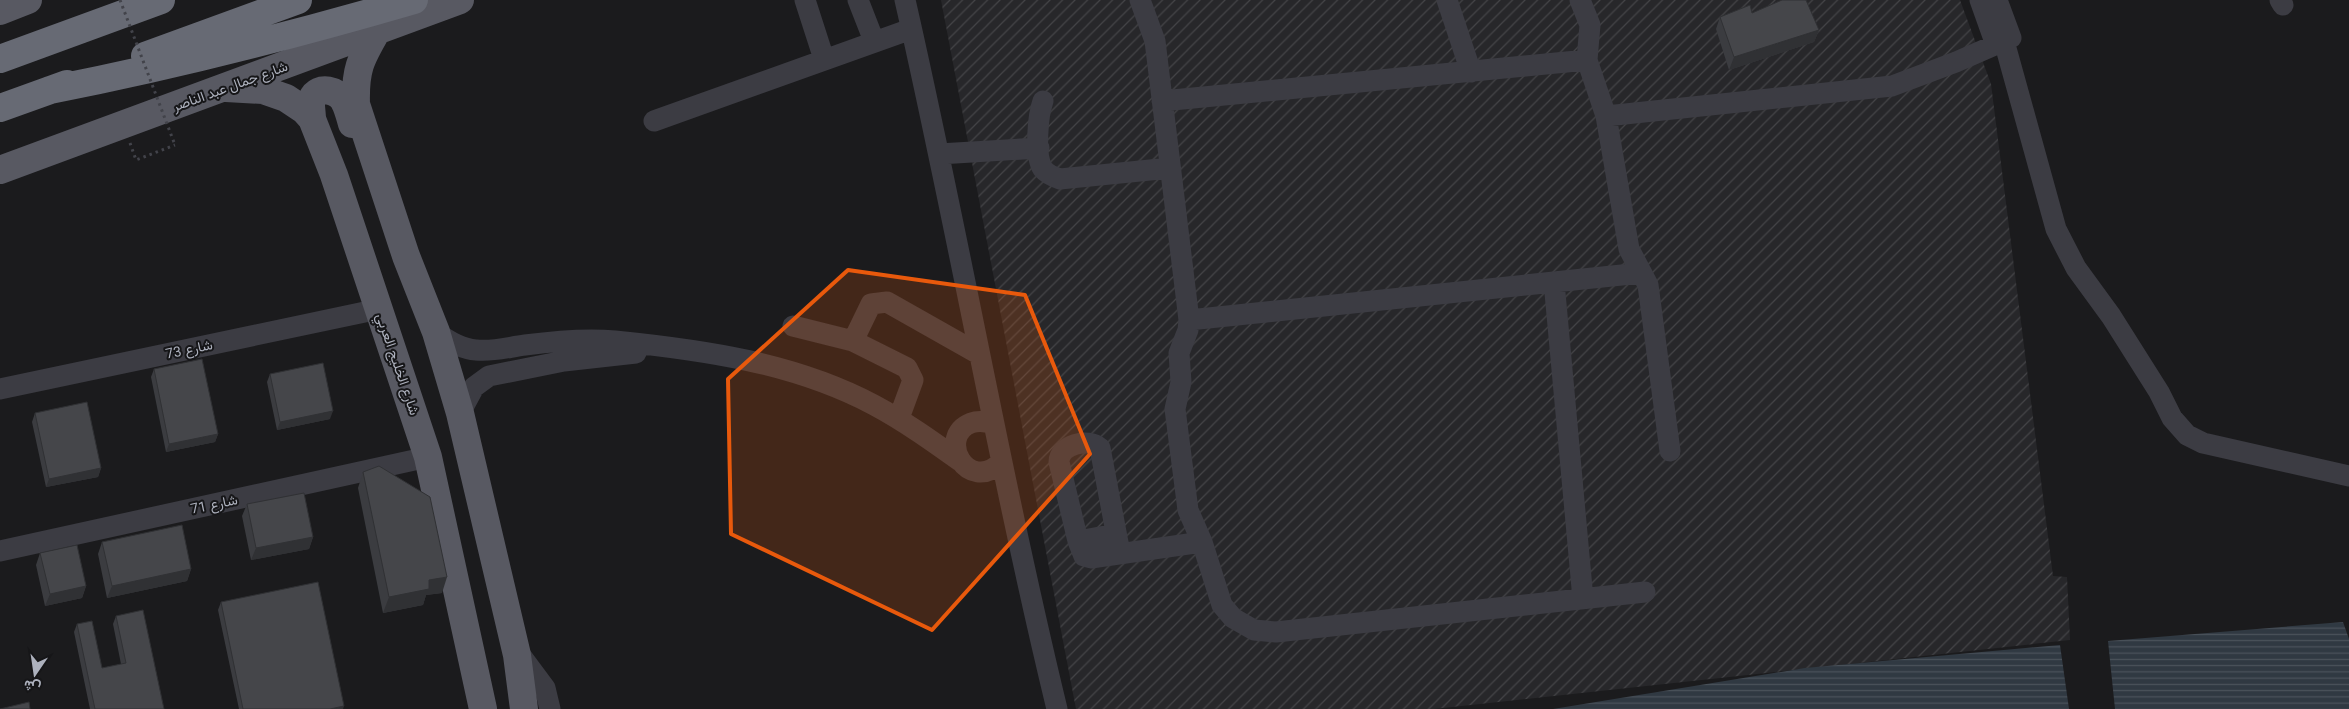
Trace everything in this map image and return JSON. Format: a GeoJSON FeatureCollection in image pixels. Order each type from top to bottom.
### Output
{"type":"FeatureCollection","features":[{"type":"Feature","properties":{"kind":"highway"},"geometry":{"type":"LineString","coordinates":[[0,59],[160,0]]}},
{"type":"Feature","properties":{"kind":"highway"},"geometry":{"type":"LineString","coordinates":[[0,108],[298,0]]}},
{"type":"Feature","properties":{"kind":"highway"},"geometry":{"type":"LineString","coordinates":[[50,90],[244,47],[414,0]]}},
{"type":"Feature","properties":{"kind":"main road"},"geometry":{"type":"LineString","coordinates":[[0,11],[28,0]]}},
{"type":"Feature","properties":{"kind":"main road","name":"شارع جمال عبد الناصر"},"geometry":{"type":"LineString","coordinates":[[0,170],[460,0]]}},
{"type":"Feature","properties":{"kind":"main road"},"geometry":{"type":"LineString","coordinates":[[377,31],[360,61],[355,81],[356,104],[406,256],[436,332],[461,419],[516,648],[523,687],[524,709]]}},
{"type":"Feature","properties":{"kind":"main road","name":"شارع الخليج العربي"},"geometry":{"type":"LineString","coordinates":[[226,88],[263,90],[286,98],[304,110],[312,119],[334,175],[425,446],[483,709]]}},
{"type":"Feature","properties":{"kind":"main road"},"geometry":{"type":"LineString","coordinates":[[312,119],[312,99],[317,93],[324,90],[334,92],[344,100],[384,222],[392,238],[406,256]]}},
{"type":"Feature","properties":{"kind":"main road"},"geometry":{"type":"LineString","coordinates":[[425,446],[422,426],[426,418],[433,412],[442,410],[451,412],[461,419]]}},
{"type":"Feature","properties":{"kind":"street"},"geometry":{"type":"LineString","coordinates":[[805,0],[824,59]]}},
{"type":"Feature","properties":{"kind":"street"},"geometry":{"type":"LineString","coordinates":[[858,0],[874,41]]}},
{"type":"Feature","properties":{"kind":"street"},"geometry":{"type":"LineString","coordinates":[[905,0],[939,154],[993,424],[1057,709]]}},
{"type":"Feature","properties":{"kind":"street"},"geometry":{"type":"LineString","coordinates":[[1140,0],[1155,41],[1189,320],[1188,330],[1179,352],[1181,382],[1175,409],[1183,482],[1188,510],[1202,542],[1222,605],[1233,618],[1254,630],[1276,632],[1645,592]]}},
{"type":"Feature","properties":{"kind":"street"},"geometry":{"type":"LineString","coordinates":[[1447,0],[1471,72]]}},
{"type":"Feature","properties":{"kind":"street"},"geometry":{"type":"LineString","coordinates":[[1580,0],[1590,25],[1587,60],[1606,116],[1629,248],[1648,285],[1670,451]]}},
{"type":"Feature","properties":{"kind":"street"},"geometry":{"type":"LineString","coordinates":[[1980,0],[2000,43],[2056,229],[2076,268],[2111,316],[2155,385],[2172,418],[2186,435],[2203,444],[2331,474],[2349,476]]}},
{"type":"Feature","properties":{"kind":"street"},"geometry":{"type":"LineString","coordinates":[[1606,116],[1892,86],[1956,62],[2011,38],[1997,0]]}},
{"type":"Feature","properties":{"kind":"street"},"geometry":{"type":"LineString","coordinates":[[654,120],[911,29]]}},
{"type":"Feature","properties":{"kind":"street"},"geometry":{"type":"LineString","coordinates":[[1162,101],[1587,60]]}},
{"type":"Feature","properties":{"kind":"street"},"geometry":{"type":"LineString","coordinates":[[1043,101],[1038,129],[1043,170],[1060,179],[1170,168]]}},
{"type":"Feature","properties":{"kind":"street"},"geometry":{"type":"LineString","coordinates":[[939,154],[1039,148]]}},
{"type":"Feature","properties":{"kind":"street"},"geometry":{"type":"LineString","coordinates":[[1189,320],[1641,273]]}},
{"type":"Feature","properties":{"kind":"street"},"geometry":{"type":"LineString","coordinates":[[1554,282],[1583,599]]}},
{"type":"Feature","properties":{"kind":"street"},"geometry":{"type":"LineString","coordinates":[[853,341],[871,304],[887,302],[979,354]]}},
{"type":"Feature","properties":{"kind":"street","name":"شارع 73"},"geometry":{"type":"LineString","coordinates":[[0,389],[379,308]]}},
{"type":"Feature","properties":{"kind":"street"},"geometry":{"type":"LineString","coordinates":[[794,326],[853,341],[907,368],[912,380],[898,418]]}},
{"type":"Feature","properties":{"kind":"street"},"geometry":{"type":"LineString","coordinates":[[436,332],[458,346],[484,350],[588,339],[731,357],[797,373],[851,394],[898,418],[960,460],[967,468],[976,472],[986,472],[996,468],[1002,462]]}},
{"type":"Feature","properties":{"kind":"street"},"geometry":{"type":"LineString","coordinates":[[484,350],[489,376]]}},
{"type":"Feature","properties":{"kind":"street"},"geometry":{"type":"LineString","coordinates":[[461,419],[474,387],[489,376],[564,361],[680,350]]}},
{"type":"Feature","properties":{"kind":"street"},"geometry":{"type":"LineString","coordinates":[[960,460],[956,451],[956,441],[964,428],[980,410],[986,389]]}},
{"type":"Feature","properties":{"kind":"street"},"geometry":{"type":"LineString","coordinates":[[927,438],[942,439],[976,421],[993,424]]}},
{"type":"Feature","properties":{"kind":"street"},"geometry":{"type":"LineString","coordinates":[[1118,544],[1100,448],[1090,443],[1068,447],[1062,451],[1059,462],[1078,541],[1082,554],[1087,558],[1118,544],[1202,542]]}},
{"type":"Feature","properties":{"kind":"street","name":"شارع 71"},"geometry":{"type":"LineString","coordinates":[[0,551],[425,446]]}},
{"type":"Feature","properties":{"kind":"street"},"geometry":{"type":"LineString","coordinates":[[516,648],[545,688],[550,709]]}},
{"type":"Feature","properties":{"kind":"path"},"geometry":{"type":"LineString","coordinates":[[120,0],[175,145],[136,160]]}},
{"type":"Feature","properties":{"kind":"highlighted area"},"geometry":{"type":"Polygon","coordinates":[[[848,270],[1025,295],[1090,454],[932,630],[731,534],[728,379],[848,270]]]}},
{"type":"Feature","properties":{"kind":"shaded area"},"geometry":{"type":"Polygon","coordinates":[[[941,0],[1960,0],[1991,84],[2053,576],[2067,577],[2070,640],[1434,709],[1076,709],[941,0]]]}},
{"type":"Feature","properties":{"kind":"shaded area"},"geometry":{"type":"Polygon","coordinates":[[[2343,622],[2349,639],[2349,709],[2115,709],[2108,641],[2343,622]]]}},
{"type":"Feature","properties":{"kind":"shaded area"},"geometry":{"type":"Polygon","coordinates":[[[2060,645],[2069,709],[1553,709],[1805,668],[2060,645]]]}},
{"type":"Feature","properties":{"kind":"building"},"geometry":{"type":"Polygon","coordinates":[[[1782,0],[1806,0],[1819,30],[1734,57],[1720,17],[1750,5],[1752,13],[1782,0]]]}},
{"type":"Feature","properties":{"kind":"building"},"geometry":{"type":"Polygon","coordinates":[[[202,359],[218,434],[169,444],[154,369],[202,359]]]}},
{"type":"Feature","properties":{"kind":"building"},"geometry":{"type":"Polygon","coordinates":[[[323,363],[333,411],[280,422],[270,374],[323,363]]]}},
{"type":"Feature","properties":{"kind":"building"},"geometry":{"type":"Polygon","coordinates":[[[87,402],[101,468],[49,479],[35,413],[87,402]]]}},
{"type":"Feature","properties":{"kind":"building"},"geometry":{"type":"Polygon","coordinates":[[[379,466],[430,497],[447,577],[429,580],[429,589],[389,597],[363,472],[379,466]]]}},
{"type":"Feature","properties":{"kind":"building"},"geometry":{"type":"Polygon","coordinates":[[[304,493],[313,537],[256,548],[247,504],[304,493]]]}},
{"type":"Feature","properties":{"kind":"building"},"geometry":{"type":"Polygon","coordinates":[[[182,525],[191,569],[112,586],[102,542],[182,525]]]}},
{"type":"Feature","properties":{"kind":"building"},"geometry":{"type":"Polygon","coordinates":[[[77,545],[86,586],[50,594],[40,553],[77,545]]]}},
{"type":"Feature","properties":{"kind":"building"},"geometry":{"type":"Polygon","coordinates":[[[318,582],[344,706],[330,709],[243,709],[221,602],[318,582]]]}},
{"type":"Feature","properties":{"kind":"building"},"geometry":{"type":"Polygon","coordinates":[[[143,610],[164,709],[95,709],[77,624],[92,621],[102,668],[126,663],[116,616],[143,610]]]}},
{"type":"Feature","properties":{"kind":"building"},"geometry":{"type":"Polygon","coordinates":[[[29,702],[30,709],[0,709],[29,702]]]}}]}
